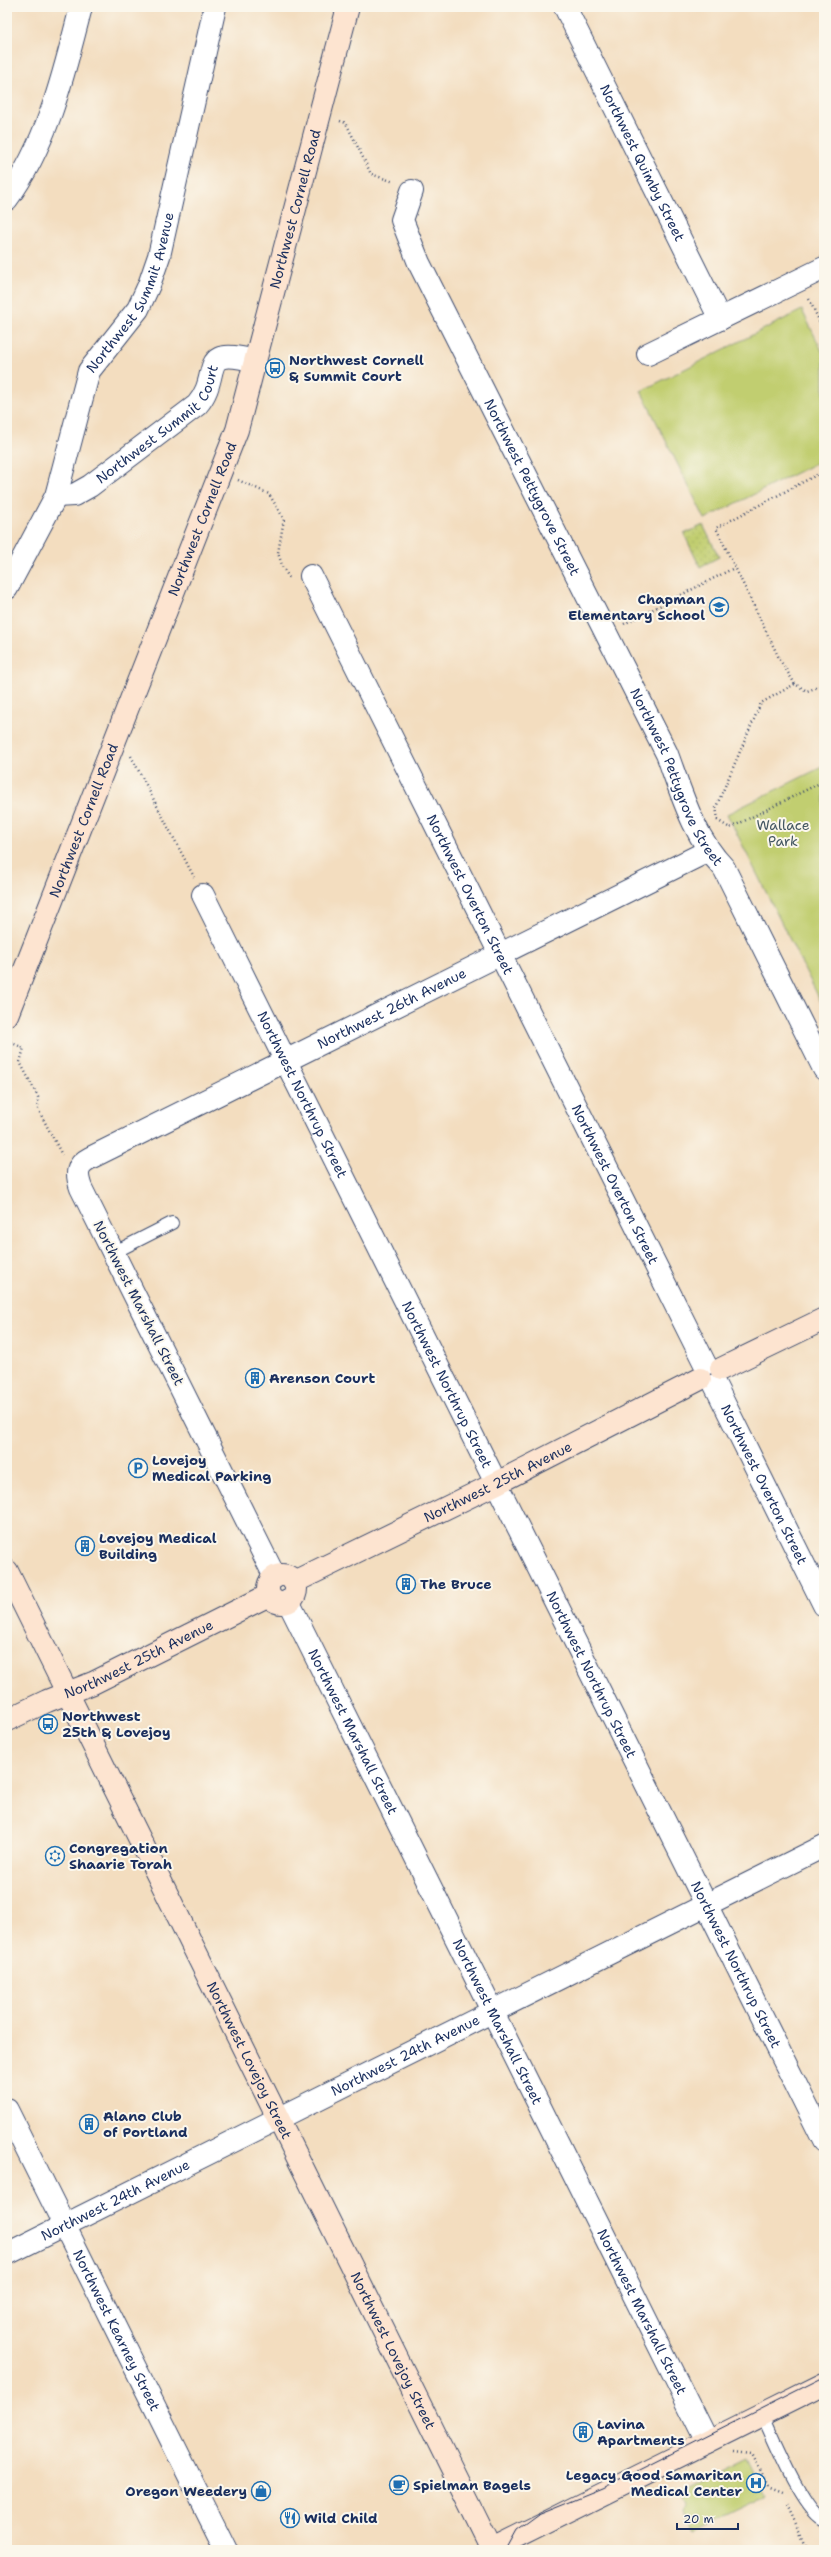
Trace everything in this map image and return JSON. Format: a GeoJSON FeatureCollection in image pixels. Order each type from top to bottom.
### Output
{"type":"FeatureCollection","features":[{"type":"Feature","properties":{"kind":"main road","name":"Northwest Cornell Road"},"geometry":{"type":"LineString","coordinates":[[7,1015],[219,472],[237,430],[348,7]]}},
{"type":"Feature","properties":{"kind":"main road","name":"Northwest 25th Avenue"},"geometry":{"type":"LineString","coordinates":[[7,1720],[66,1693],[93,1683],[497,1483],[710,1374],[824,1319]]}},
{"type":"Feature","properties":{"kind":"main road","name":"Northwest Lovejoy Street"},"geometry":{"type":"LineString","coordinates":[[10,1584],[278,2118],[491,2550]]}},
{"type":"Feature","properties":{"kind":"main road"},"geometry":{"type":"LineString","coordinates":[[491,2550],[762,2414],[822,2390]]}},
{"type":"Feature","properties":{"kind":"street"},"geometry":{"type":"LineString","coordinates":[[7,199],[45,131],[64,73],[82,7]]}},
{"type":"Feature","properties":{"kind":"street","name":"Northwest Summit Avenue"},"geometry":{"type":"LineString","coordinates":[[7,588],[56,496],[89,371],[138,308],[149,285],[159,256],[215,7]]}},
{"type":"Feature","properties":{"kind":"street","name":"Northwest Quimby Street"},"geometry":{"type":"LineString","coordinates":[[565,7],[720,319]]}},
{"type":"Feature","properties":{"kind":"street","name":"Northwest Pettygrove Street"},"geometry":{"type":"LineString","coordinates":[[412,191],[402,220],[419,263],[607,632],[667,754],[687,810],[708,852],[724,868],[824,1068]]}},
{"type":"Feature","properties":{"kind":"street"},"geometry":{"type":"LineString","coordinates":[[648,354],[824,268]]}},
{"type":"Feature","properties":{"kind":"street","name":"Northwest Summit Court"},"geometry":{"type":"LineString","coordinates":[[56,496],[74,495],[90,486],[197,405],[206,392],[212,368],[217,360],[231,355],[255,361]]}},
{"type":"Feature","properties":{"kind":"street","name":"Northwest Overton Street"},"geometry":{"type":"LineString","coordinates":[[311,576],[824,1605]]}},
{"type":"Feature","properties":{"kind":"street","name":"Northwest 26th Avenue"},"geometry":{"type":"LineString","coordinates":[[78,1169],[83,1162],[90,1158],[708,852]]}},
{"type":"Feature","properties":{"kind":"street","name":"Northwest Northrup Street"},"geometry":{"type":"LineString","coordinates":[[203,896],[824,2141]]}},
{"type":"Feature","properties":{"kind":"street","name":"Northwest Marshall Street"},"geometry":{"type":"LineString","coordinates":[[78,1169],[77,1178],[81,1188],[707,2442]]}},
{"type":"Feature","properties":{"kind":"street","name":"Northwest 24th Avenue"},"geometry":{"type":"LineString","coordinates":[[7,2254],[705,1904],[824,1846]]}},
{"type":"Feature","properties":{"kind":"street","name":"Northwest Kearney Street"},"geometry":{"type":"LineString","coordinates":[[7,2110],[226,2550]]}},
{"type":"Feature","properties":{"kind":"lane"},"geometry":{"type":"LineString","coordinates":[[114,1253],[172,1223]]}},
{"type":"Feature","properties":{"kind":"lane"},"geometry":{"type":"LineString","coordinates":[[762,2414],[805,2503],[816,2516],[824,2519]]}},
{"type":"Feature","properties":{"kind":"path"},"geometry":{"type":"LineString","coordinates":[[340,121],[346,123],[371,174],[412,191]]}},
{"type":"Feature","properties":{"kind":"path"},"geometry":{"type":"LineString","coordinates":[[801,280],[824,331]]}},
{"type":"Feature","properties":{"kind":"path"},"geometry":{"type":"LineString","coordinates":[[824,471],[717,525],[716,531],[780,660],[796,684],[807,691],[824,685]]}},
{"type":"Feature","properties":{"kind":"path"},"geometry":{"type":"LineString","coordinates":[[219,472],[269,494],[284,519],[278,546],[283,568],[289,579],[311,576]]}},
{"type":"Feature","properties":{"kind":"path"},"geometry":{"type":"LineString","coordinates":[[607,632],[734,568]]}},
{"type":"Feature","properties":{"kind":"path"},"geometry":{"type":"LineString","coordinates":[[796,684],[761,703],[716,807],[718,820],[730,828],[824,780]]}},
{"type":"Feature","properties":{"kind":"path"},"geometry":{"type":"LineString","coordinates":[[114,743],[134,758],[203,896]]}},
{"type":"Feature","properties":{"kind":"path"},"geometry":{"type":"LineString","coordinates":[[697,830],[718,820]]}},
{"type":"Feature","properties":{"kind":"path"},"geometry":{"type":"LineString","coordinates":[[7,1041],[24,1048],[20,1062],[38,1097],[38,1110],[60,1153],[78,1169]]}},
{"type":"Feature","properties":{"kind":"path"},"geometry":{"type":"LineString","coordinates":[[729,2453],[752,2455],[769,2488],[782,2493],[808,2550]]}},
{"type":"Feature","properties":{"kind":"green space"},"geometry":{"type":"Polygon","coordinates":[[[802,310],[824,355],[824,459],[705,519],[641,391],[802,310]]]}},
{"type":"Feature","properties":{"kind":"green space"},"geometry":{"type":"Polygon","coordinates":[[[703,525],[719,557],[700,567],[684,534],[703,525]]]}},
{"type":"Feature","properties":{"kind":"green space","name":"Wallace Park"},"geometry":{"type":"Polygon","coordinates":[[[824,766],[824,1008],[727,814],[824,766]]]}},
{"type":"Feature","properties":{"kind":"green space"},"geometry":{"type":"Polygon","coordinates":[[[750,2460],[767,2495],[694,2530],[685,2512],[687,2506],[682,2494],[750,2460]]]}},
{"type":"Feature","properties":{"kind":"tram line"},"geometry":{"type":"LineString","coordinates":[[506,2550],[517,2530],[539,2514],[603,2488],[824,2377]]}},
{"type":"Feature","properties":{"kind":"place","name":"Northwest Cornell & Summit Court"},"geometry":{"type":"Point","coordinates":[275,368]}},
{"type":"Feature","properties":{"kind":"place","name":"Chapman Elementary School"},"geometry":{"type":"Point","coordinates":[719,607]}},
{"type":"Feature","properties":{"kind":"place","name":"Arenson Court"},"geometry":{"type":"Point","coordinates":[255,1378]}},
{"type":"Feature","properties":{"kind":"place","name":"Lovejoy Medical Parking"},"geometry":{"type":"Point","coordinates":[138,1468]}},
{"type":"Feature","properties":{"kind":"place","name":"Lovejoy Medical Building"},"geometry":{"type":"Point","coordinates":[85,1546]}},
{"type":"Feature","properties":{"kind":"place","name":"The Bruce"},"geometry":{"type":"Point","coordinates":[406,1584]}},
{"type":"Feature","properties":{"kind":"place","name":"Northwest 25th & Lovejoy"},"geometry":{"type":"Point","coordinates":[48,1724]}},
{"type":"Feature","properties":{"kind":"place","name":"Congregation Shaarie Torah"},"geometry":{"type":"Point","coordinates":[55,1856]}},
{"type":"Feature","properties":{"kind":"place","name":"Alano Club of Portland"},"geometry":{"type":"Point","coordinates":[89,2124]}},
{"type":"Feature","properties":{"kind":"place","name":"Lavina Apartments"},"geometry":{"type":"Point","coordinates":[583,2432]}},
{"type":"Feature","properties":{"kind":"place","name":"Legacy Good Samaritan Medical Center"},"geometry":{"type":"Point","coordinates":[756,2483]}},
{"type":"Feature","properties":{"kind":"place","name":"Spielman Bagels"},"geometry":{"type":"Point","coordinates":[399,2485]}},
{"type":"Feature","properties":{"kind":"place","name":"Oregon Weedery"},"geometry":{"type":"Point","coordinates":[261,2491]}},
{"type":"Feature","properties":{"kind":"place","name":"Wild Child"},"geometry":{"type":"Point","coordinates":[290,2518]}}]}
